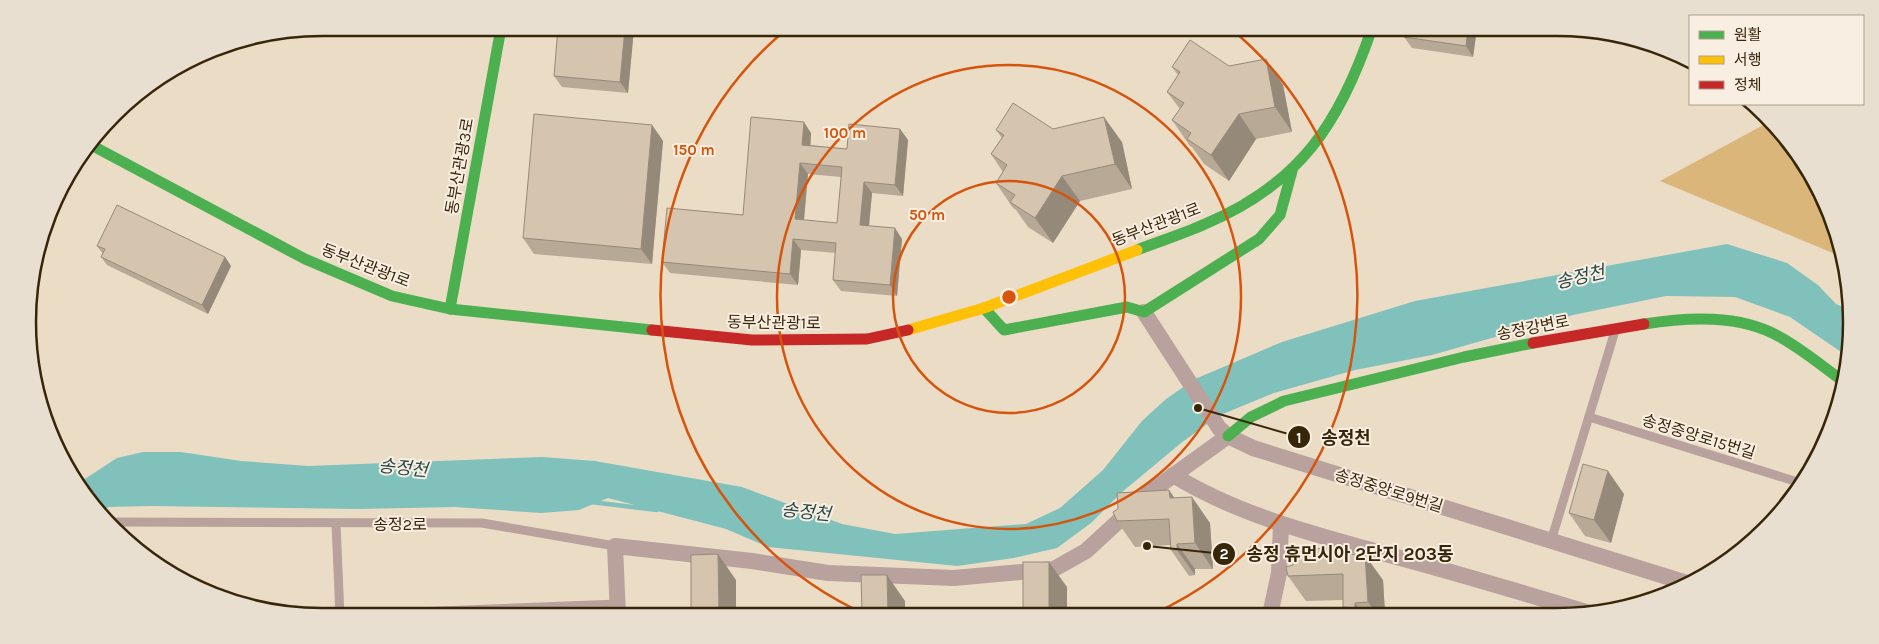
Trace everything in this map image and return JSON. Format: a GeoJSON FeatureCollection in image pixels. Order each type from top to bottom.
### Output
{"type":"FeatureCollection","features":[{"type":"Feature","properties":{"kind":"street","name":"동부산관광3로"},"geometry":{"type":"LineString","coordinates":[[450,309],[499,36]]}},
{"type":"Feature","properties":{"kind":"street","name":"동부산관광1로"},"geometry":{"type":"LineString","coordinates":[[96,147],[305,259],[392,296],[450,309],[752,340],[868,339],[929,325],[984,308],[1206,224],[1238,209],[1292,171],[1337,116],[1359,71],[1370,36]]}},
{"type":"Feature","properties":{"kind":"street"},"geometry":{"type":"LineString","coordinates":[[1144,312],[1259,239],[1280,215],[1292,171]]}},
{"type":"Feature","properties":{"kind":"street"},"geometry":{"type":"LineString","coordinates":[[618,608],[615,546],[752,561],[828,572],[954,578],[1054,569],[1086,551],[1149,493],[1224,432],[1144,312],[1127,307],[1004,330],[984,308]]}},
{"type":"Feature","properties":{"kind":"street","name":"송정강변로"},"geometry":{"type":"LineString","coordinates":[[1224,432],[1284,402],[1464,357],[1673,319],[1733,320],[1779,336],[1837,377]]}},
{"type":"Feature","properties":{"kind":"street","name":"송정중앙로9번길"},"geometry":{"type":"LineString","coordinates":[[1224,432],[1253,448],[1678,580]]}},
{"type":"Feature","properties":{"kind":"street"},"geometry":{"type":"LineString","coordinates":[[1173,475],[1190,485],[1281,525],[1470,577],[1571,607]]}},
{"type":"Feature","properties":{"kind":"street"},"geometry":{"type":"LineString","coordinates":[[1272,608],[1279,573],[1281,525]]}},
{"type":"Feature","properties":{"kind":"lane"},"geometry":{"type":"LineString","coordinates":[[1551,541],[1616,328]]}},
{"type":"Feature","properties":{"kind":"lane","name":"송정중앙로15번길"},"geometry":{"type":"LineString","coordinates":[[1589,417],[1795,480]]}},
{"type":"Feature","properties":{"kind":"lane","name":"송정2로"},"geometry":{"type":"LineString","coordinates":[[118,522],[482,523],[615,546]]}},
{"type":"Feature","properties":{"kind":"lane"},"geometry":{"type":"LineString","coordinates":[[336,524],[340,608]]}},
{"type":"Feature","properties":{"kind":"shaded area"},"geometry":{"type":"Polygon","coordinates":[[[1764,125],[1784,148],[1804,179],[1828,230],[1834,254],[1660,181],[1764,125]]]}},
{"type":"Feature","properties":{"kind":"water","name":"송정천"},"geometry":{"type":"Polygon","coordinates":[[[1727,244],[1787,263],[1818,285],[1836,304],[1842,307],[1842,341],[1841,352],[1790,317],[1735,297],[1666,296],[1573,315],[1432,355],[1355,370],[1274,393],[1218,416],[1181,443],[1121,493],[1091,523],[1057,548],[1014,558],[957,566],[768,547],[726,529],[608,498],[579,510],[541,513],[455,507],[358,509],[150,506],[106,508],[83,480],[117,458],[143,452],[181,452],[241,461],[308,466],[542,457],[595,461],[742,487],[842,524],[895,534],[1026,524],[1060,508],[1103,470],[1142,421],[1166,399],[1195,379],[1282,342],[1415,301],[1727,244]]]}},
{"type":"Feature","properties":{"kind":"building"},"geometry":{"type":"Polygon","coordinates":[[[557,36],[624,36],[620,82],[554,76],[557,36]]]}},
{"type":"Feature","properties":{"kind":"building"},"geometry":{"type":"Polygon","coordinates":[[[1404,36],[1467,36],[1466,46],[1404,36]]]}},
{"type":"Feature","properties":{"kind":"building"},"geometry":{"type":"Polygon","coordinates":[[[1190,40],[1229,66],[1266,59],[1275,107],[1239,114],[1211,155],[1187,139],[1191,133],[1172,120],[1184,103],[1167,92],[1180,72],[1172,67],[1190,40]]]}},
{"type":"Feature","properties":{"kind":"building"},"geometry":{"type":"Polygon","coordinates":[[[1013,103],[1053,129],[1104,117],[1115,164],[1062,176],[1035,218],[1010,202],[1015,195],[996,183],[1007,165],[991,154],[1004,135],[996,130],[1013,103]]]}},
{"type":"Feature","properties":{"kind":"building"},"geometry":{"type":"Polygon","coordinates":[[[534,114],[652,125],[641,249],[523,238],[534,114]]]}},
{"type":"Feature","properties":{"kind":"building"},"geometry":{"type":"Polygon","coordinates":[[[751,117],[804,122],[802,145],[847,149],[849,124],[900,129],[895,185],[864,182],[860,225],[895,228],[890,285],[833,280],[836,243],[793,239],[790,274],[662,262],[667,208],[743,215],[751,117]],[[800,163],[795,219],[837,223],[842,167],[800,163]]]}},
{"type":"Feature","properties":{"kind":"building"},"geometry":{"type":"Polygon","coordinates":[[[117,205],[225,257],[202,305],[101,257],[105,249],[97,246],[117,205]]]}},
{"type":"Feature","properties":{"kind":"building"},"geometry":{"type":"Polygon","coordinates":[[[1583,464],[1608,471],[1594,520],[1569,513],[1583,464]]]}},
{"type":"Feature","properties":{"kind":"building"},"geometry":{"type":"Polygon","coordinates":[[[1169,490],[1170,498],[1192,497],[1195,543],[1177,544],[1177,550],[1171,550],[1169,519],[1117,521],[1113,512],[1118,509],[1117,493],[1169,490]]]}},
{"type":"Feature","properties":{"kind":"building"},"geometry":{"type":"Polygon","coordinates":[[[1338,547],[1339,554],[1365,555],[1368,602],[1355,603],[1355,608],[1343,607],[1343,574],[1288,576],[1286,567],[1293,565],[1289,551],[1338,547]]]}},
{"type":"Feature","properties":{"kind":"building"},"geometry":{"type":"Polygon","coordinates":[[[718,554],[719,608],[691,608],[691,555],[718,554]]]}},
{"type":"Feature","properties":{"kind":"building"},"geometry":{"type":"Polygon","coordinates":[[[1023,562],[1049,562],[1049,608],[1023,608],[1023,562]]]}},
{"type":"Feature","properties":{"kind":"building"},"geometry":{"type":"Polygon","coordinates":[[[861,575],[887,575],[888,608],[862,608],[861,575]]]}},
{"type":"Feature","properties":{"kind":"waterway","name":"송정천"},"geometry":{"type":"LineString","coordinates":[[591,502],[657,510]]}},
{"type":"Feature","properties":{"kind":"traffic: fast"},"geometry":{"type":"LineString","coordinates":[[450,309],[500,36]]}},
{"type":"Feature","properties":{"kind":"traffic: fast"},"geometry":{"type":"LineString","coordinates":[[1137,250],[1197,228],[1238,208],[1267,190],[1291,169],[1312,147],[1330,121],[1346,93],[1369,36]]}},
{"type":"Feature","properties":{"kind":"traffic: fast"},"geometry":{"type":"LineString","coordinates":[[96,147],[305,259],[392,296],[450,309],[652,330]]}},
{"type":"Feature","properties":{"kind":"traffic: fast"},"geometry":{"type":"LineString","coordinates":[[984,308],[1004,330],[1127,307],[1144,312],[1259,239],[1280,215],[1292,171]]}},
{"type":"Feature","properties":{"kind":"traffic: fast"},"geometry":{"type":"LineString","coordinates":[[1644,324],[1696,319],[1714,319],[1748,324],[1780,337],[1837,377]]}},
{"type":"Feature","properties":{"kind":"traffic: fast"},"geometry":{"type":"LineString","coordinates":[[1228,436],[1251,417],[1284,401],[1464,357],[1533,343]]}},
{"type":"Feature","properties":{"kind":"traffic: slow"},"geometry":{"type":"LineString","coordinates":[[908,330],[984,308],[1137,250]]}},
{"type":"Feature","properties":{"kind":"traffic: jam"},"geometry":{"type":"LineString","coordinates":[[1533,343],[1644,324]]}},
{"type":"Feature","properties":{"kind":"traffic: jam"},"geometry":{"type":"LineString","coordinates":[[652,330],[752,340],[867,339],[908,330]]}},
{"type":"Feature","properties":{"kind":"place","name":"송정천"},"geometry":{"type":"Point","coordinates":[1198,408]}},
{"type":"Feature","properties":{"kind":"place","name":"송정 휴먼시아 2단지 203동"},"geometry":{"type":"Point","coordinates":[1147,546]}}]}
